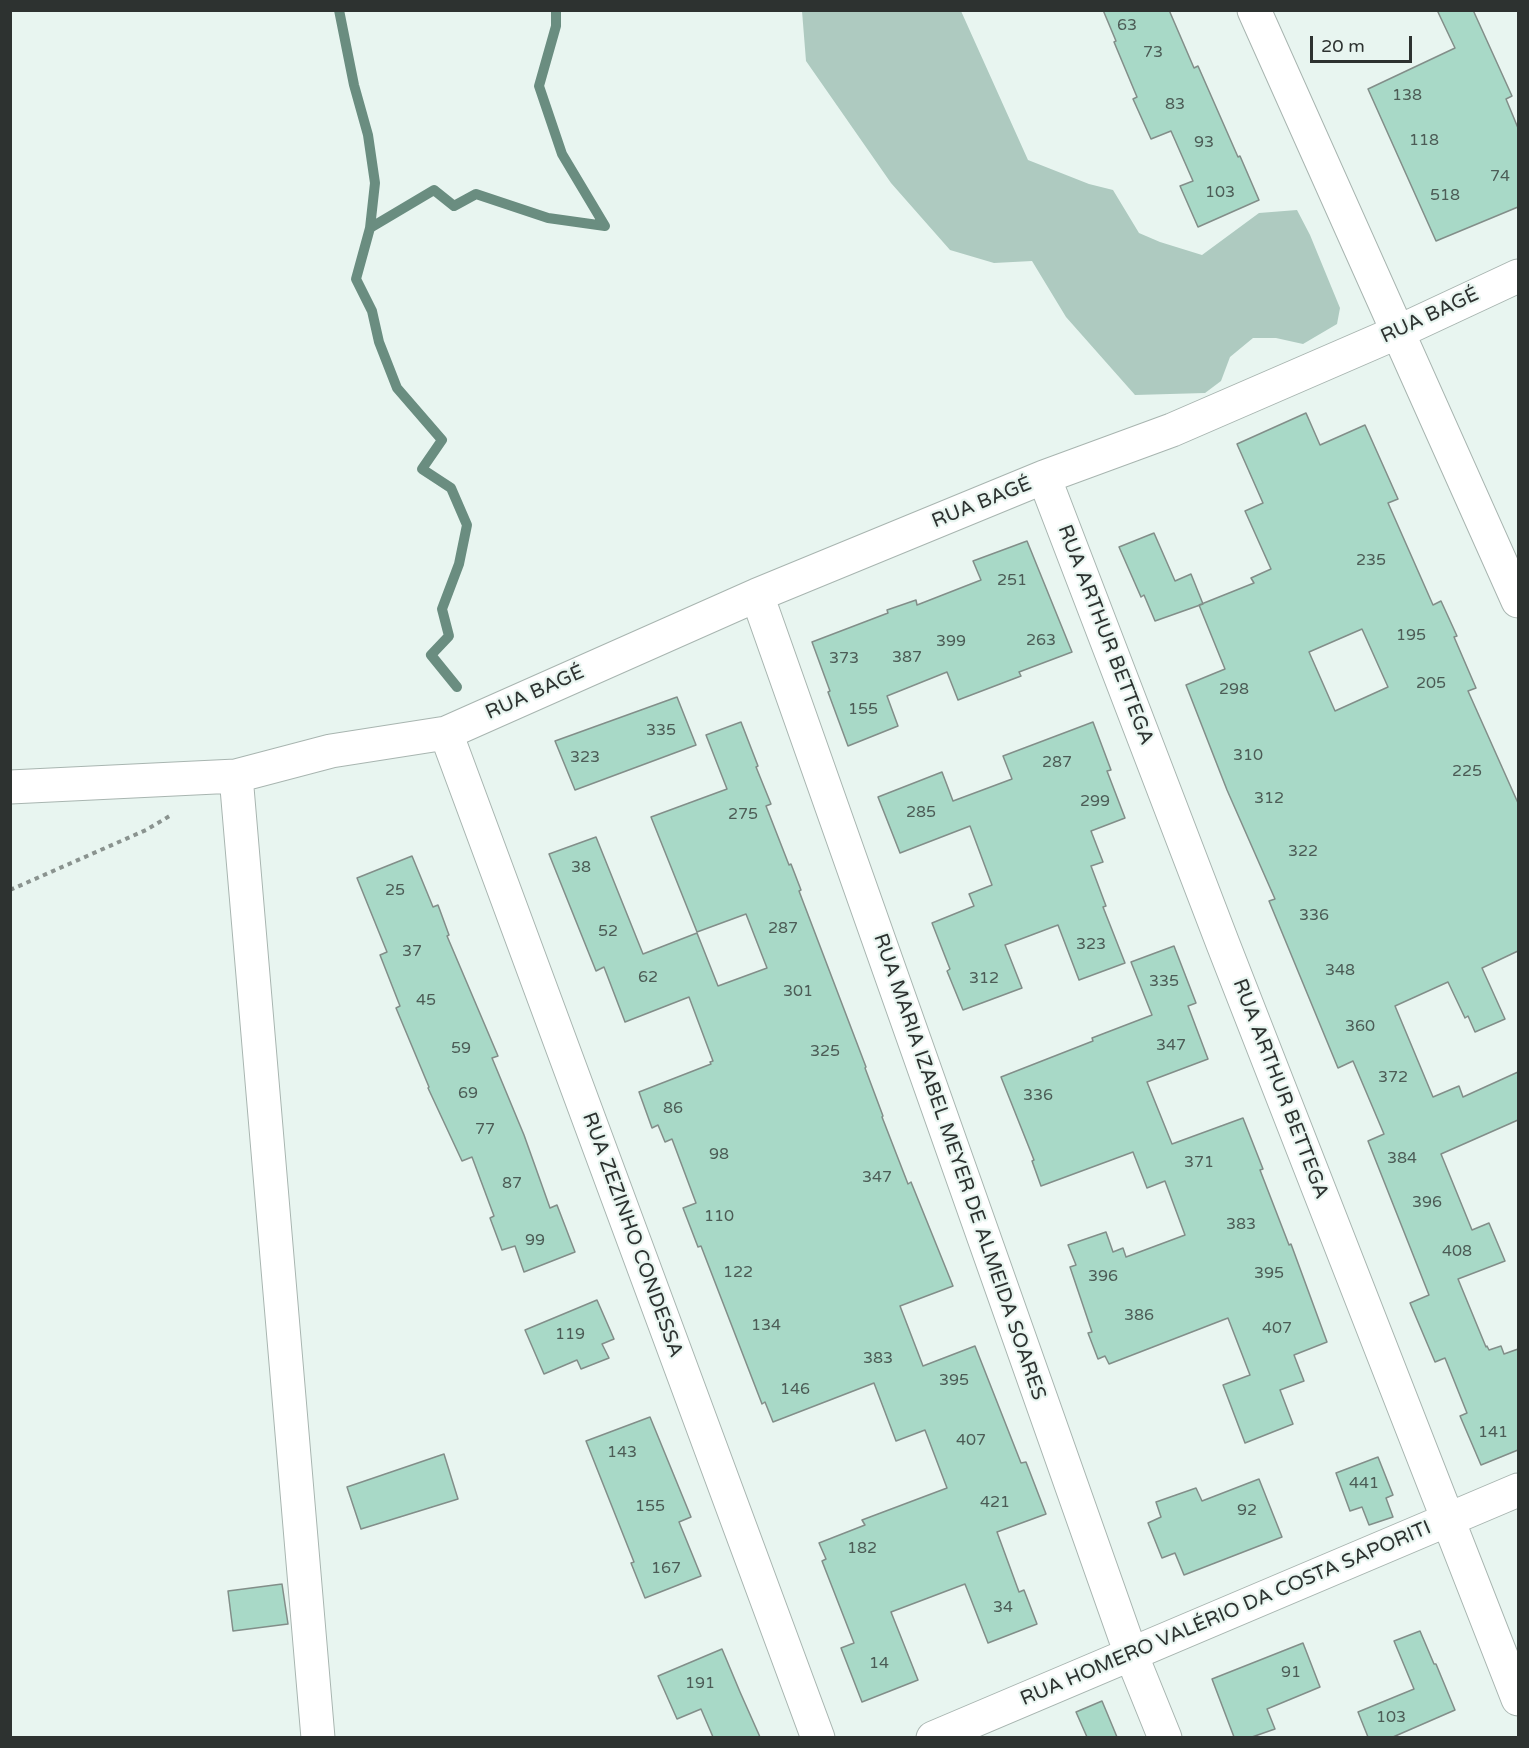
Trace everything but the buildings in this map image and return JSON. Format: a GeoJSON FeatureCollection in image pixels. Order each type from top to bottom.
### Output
{"type":"FeatureCollection","features":[{"type":"Feature","properties":{"kind":"street"},"geometry":{"type":"LineString","coordinates":[[1254,10],[1518,601]]}},
{"type":"Feature","properties":{"kind":"street","name":"RUA BAGÉ"},"geometry":{"type":"LineString","coordinates":[[10,787],[236,776],[331,751],[446,733],[757,595],[1044,477],[1172,430],[1398,332],[1518,276]]}},
{"type":"Feature","properties":{"kind":"street","name":"RUA ARTHUR BETTEGA"},"geometry":{"type":"LineString","coordinates":[[1044,477],[1518,1699]]}},
{"type":"Feature","properties":{"kind":"street","name":"RUA MARIA IZABEL MEYER DE ALMEIDA SOARES"},"geometry":{"type":"LineString","coordinates":[[757,595],[1131,1654],[1165,1737]]}},
{"type":"Feature","properties":{"kind":"street","name":"RUA ZEZINHO CONDESSA"},"geometry":{"type":"LineString","coordinates":[[446,733],[818,1737]]}},
{"type":"Feature","properties":{"kind":"street"},"geometry":{"type":"LineString","coordinates":[[236,776],[318,1737]]}},
{"type":"Feature","properties":{"kind":"street","name":"RUA HOMERO VALÉRIO DA COSTA SAPORITI"},"geometry":{"type":"LineString","coordinates":[[933,1737],[1518,1490]]}},
{"type":"Feature","properties":{"kind":"path"},"geometry":{"type":"LineString","coordinates":[[10,890],[146,830],[176,812]]}},
{"type":"Feature","properties":{"kind":"green space"},"geometry":{"type":"Polygon","coordinates":[[[802,11],[961,11],[1028,160],[1089,184],[1113,190],[1139,233],[1202,255],[1259,213],[1297,210],[1310,235],[1340,308],[1337,324],[1303,344],[1276,338],[1253,338],[1230,357],[1221,381],[1205,393],[1135,395],[1066,317],[1032,261],[994,263],[950,250],[891,183],[806,61],[802,11]]]}},
{"type":"Feature","properties":{"kind":"waterway"},"geometry":{"type":"LineString","coordinates":[[339,10],[354,85],[368,135],[375,183],[370,228],[356,279],[372,311],[379,342],[397,388],[442,440],[422,469],[451,488],[467,525],[459,564],[442,609],[449,636],[431,655],[457,687]]}},
{"type":"Feature","properties":{"kind":"waterway"},"geometry":{"type":"LineString","coordinates":[[370,228],[434,190],[454,206],[476,194],[548,218],[605,226],[562,154],[539,86],[556,26],[556,10]]}}]}
